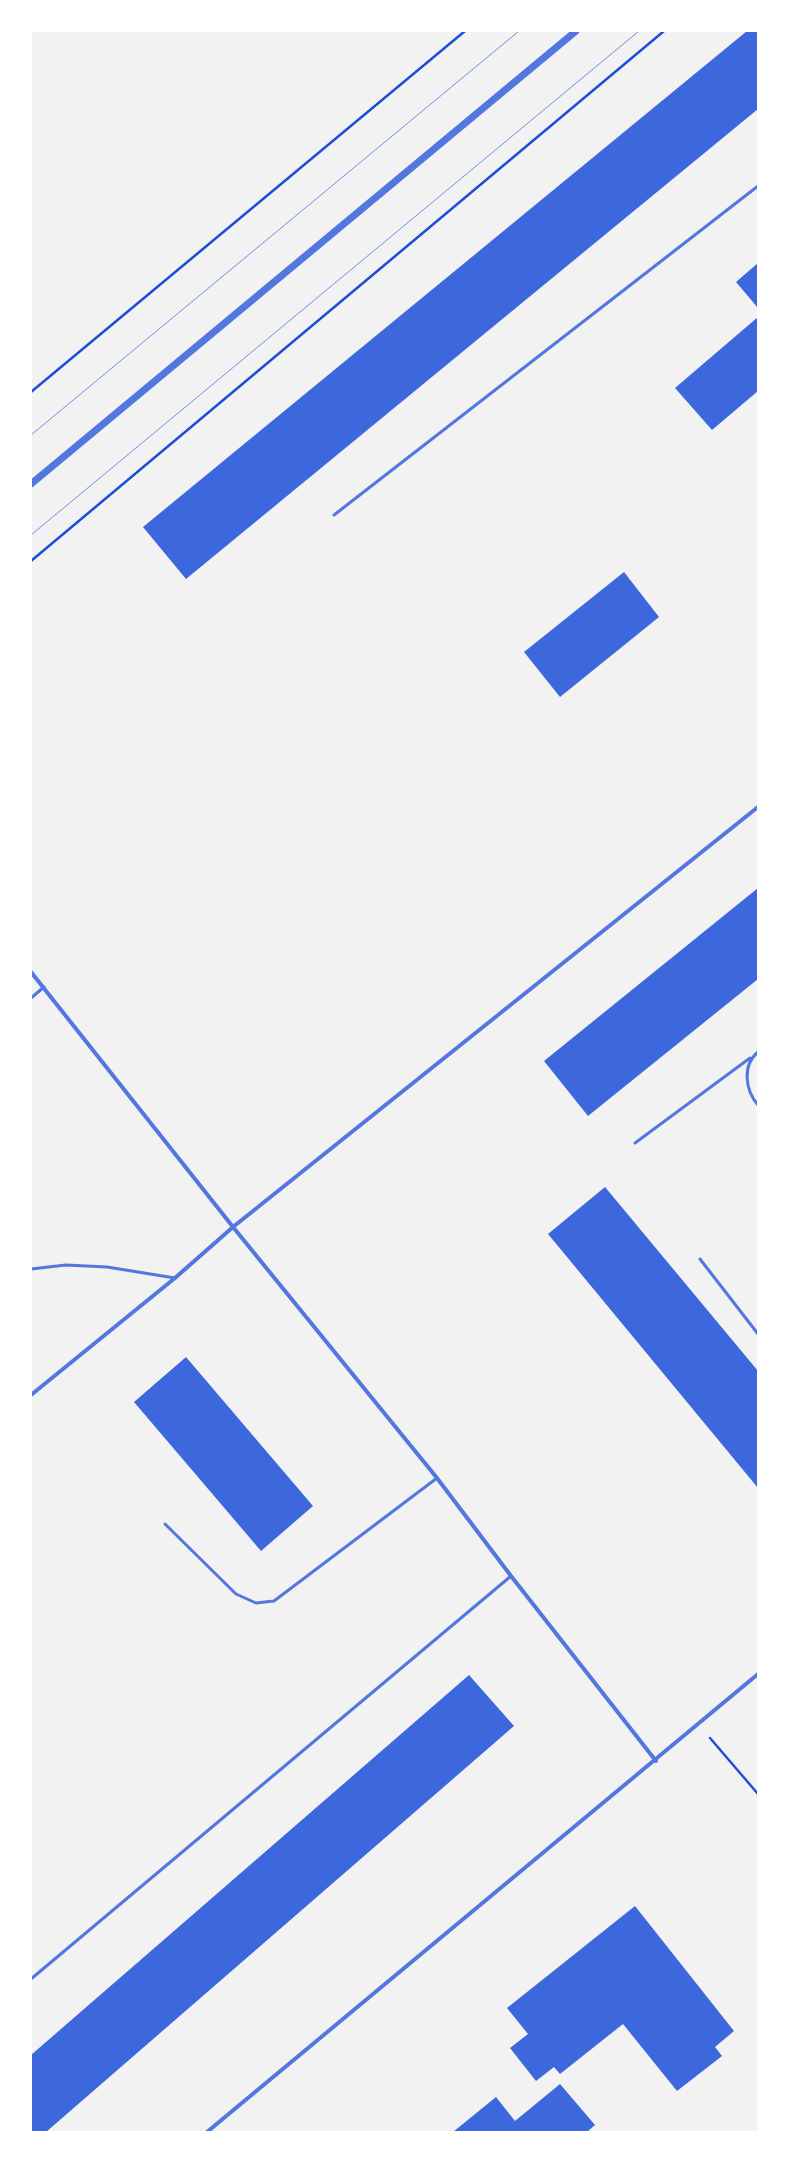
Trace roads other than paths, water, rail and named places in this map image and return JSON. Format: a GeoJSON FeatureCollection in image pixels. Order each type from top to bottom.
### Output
{"type":"FeatureCollection","features":[{"type":"Feature","properties":{"kind":"street"},"geometry":{"type":"LineString","coordinates":[[31,484],[576,31]]}},
{"type":"Feature","properties":{"kind":"street"},"geometry":{"type":"LineString","coordinates":[[31,1395],[175,1278],[233,1228],[758,807]]}},
{"type":"Feature","properties":{"kind":"street"},"geometry":{"type":"LineString","coordinates":[[31,972],[233,1228],[437,1478],[511,1576],[656,1761]]}},
{"type":"Feature","properties":{"kind":"street"},"geometry":{"type":"LineString","coordinates":[[207,2132],[656,1761],[758,1674]]}},
{"type":"Feature","properties":{"kind":"lane"},"geometry":{"type":"LineString","coordinates":[[334,515],[758,186]]}},
{"type":"Feature","properties":{"kind":"lane"},"geometry":{"type":"LineString","coordinates":[[31,998],[44,987]]}},
{"type":"Feature","properties":{"kind":"lane"},"geometry":{"type":"LineString","coordinates":[[635,1143],[758,1052]]}},
{"type":"Feature","properties":{"kind":"lane"},"geometry":{"type":"LineString","coordinates":[[750,1058],[747,1069],[747,1080],[751,1097],[758,1105]]}},
{"type":"Feature","properties":{"kind":"lane"},"geometry":{"type":"LineString","coordinates":[[700,1259],[758,1334]]}},
{"type":"Feature","properties":{"kind":"lane"},"geometry":{"type":"LineString","coordinates":[[31,1269],[66,1264],[93,1266],[175,1278]]}},
{"type":"Feature","properties":{"kind":"lane"},"geometry":{"type":"LineString","coordinates":[[165,1524],[236,1594],[256,1603],[274,1601],[437,1478]]}},
{"type":"Feature","properties":{"kind":"lane"},"geometry":{"type":"LineString","coordinates":[[31,1979],[511,1576]]}},
{"type":"Feature","properties":{"kind":"tram line"},"geometry":{"type":"LineString","coordinates":[[31,435],[519,31]]}},
{"type":"Feature","properties":{"kind":"tram line"},"geometry":{"type":"LineString","coordinates":[[31,535],[639,31]]}}]}
